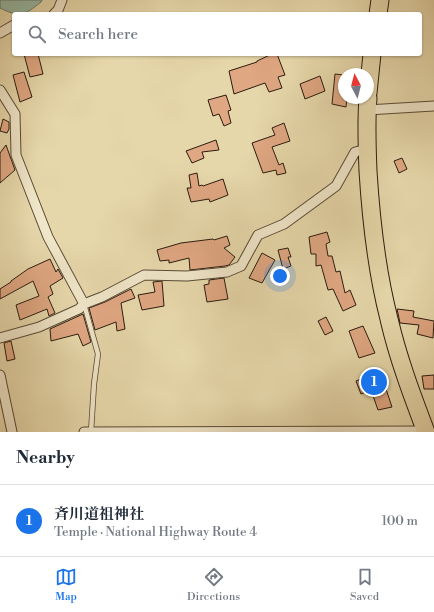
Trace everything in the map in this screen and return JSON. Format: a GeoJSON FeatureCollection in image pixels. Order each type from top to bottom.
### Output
{"type":"FeatureCollection","features":[{"type":"Feature","properties":{"kind":"highway"},"geometry":{"type":"LineString","coordinates":[[378,12],[380,0]]}},
{"type":"Feature","properties":{"kind":"highway"},"geometry":{"type":"LineString","coordinates":[[370,68],[372,56]]}},
{"type":"Feature","properties":{"kind":"highway"},"geometry":{"type":"LineString","coordinates":[[367,104],[367,149],[370,198],[376,250],[388,319],[402,368],[429,432]]}},
{"type":"Feature","properties":{"kind":"street"},"geometry":{"type":"LineString","coordinates":[[56,12],[62,0]]}},
{"type":"Feature","properties":{"kind":"street"},"geometry":{"type":"LineString","coordinates":[[0,33],[12,26]]}},
{"type":"Feature","properties":{"kind":"street"},"geometry":{"type":"LineString","coordinates":[[0,90],[15,114],[16,155],[48,237],[84,304]]}},
{"type":"Feature","properties":{"kind":"street"},"geometry":{"type":"LineString","coordinates":[[374,101],[434,106]]}},
{"type":"Feature","properties":{"kind":"street"},"geometry":{"type":"LineString","coordinates":[[0,338],[39,327],[79,309],[84,304],[102,297],[144,275],[187,276],[227,272],[241,266],[258,235],[284,224],[336,186],[355,152],[367,149]]}},
{"type":"Feature","properties":{"kind":"street"},"geometry":{"type":"LineString","coordinates":[[0,375],[12,432]]}},
{"type":"Feature","properties":{"kind":"street"},"geometry":{"type":"LineString","coordinates":[[84,432],[429,432]]}},
{"type":"Feature","properties":{"kind":"lane"},"geometry":{"type":"LineString","coordinates":[[84,304],[98,354],[94,384],[97,432]]}},
{"type":"Feature","properties":{"kind":"shaded area"},"geometry":{"type":"Polygon","coordinates":[[[0,0],[42,0],[27,12],[12,13],[0,8],[0,0]]]}},
{"type":"Feature","properties":{"kind":"building"},"geometry":{"type":"Polygon","coordinates":[[[25,56],[38,56],[43,74],[30,77],[25,56]]]}},
{"type":"Feature","properties":{"kind":"building"},"geometry":{"type":"Polygon","coordinates":[[[268,56],[278,56],[285,75],[278,77],[282,88],[269,92],[265,83],[234,94],[229,71],[268,56]]]}},
{"type":"Feature","properties":{"kind":"building"},"geometry":{"type":"Polygon","coordinates":[[[24,72],[32,97],[20,102],[13,75],[24,72]]]}},
{"type":"Feature","properties":{"kind":"building"},"geometry":{"type":"Polygon","coordinates":[[[335,74],[338,74],[338,104],[346,104],[346,107],[332,104],[335,74]]]}},
{"type":"Feature","properties":{"kind":"building"},"geometry":{"type":"Polygon","coordinates":[[[320,76],[325,91],[305,99],[300,84],[320,76]]]}},
{"type":"Feature","properties":{"kind":"building"},"geometry":{"type":"Polygon","coordinates":[[[226,95],[231,110],[228,111],[231,123],[224,126],[219,114],[213,116],[208,100],[226,95]]]}},
{"type":"Feature","properties":{"kind":"building"},"geometry":{"type":"Polygon","coordinates":[[[3,119],[9,122],[9,129],[7,133],[0,131],[3,119]]]}},
{"type":"Feature","properties":{"kind":"building"},"geometry":{"type":"Polygon","coordinates":[[[284,123],[290,141],[272,147],[279,165],[283,163],[286,173],[277,175],[276,170],[263,173],[252,143],[275,135],[272,128],[284,123]]]}},
{"type":"Feature","properties":{"kind":"building"},"geometry":{"type":"Polygon","coordinates":[[[216,140],[219,150],[202,152],[204,158],[192,163],[186,151],[216,140]]]}},
{"type":"Feature","properties":{"kind":"building"},"geometry":{"type":"Polygon","coordinates":[[[6,145],[15,170],[0,183],[0,153],[6,145]]]}},
{"type":"Feature","properties":{"kind":"building"},"geometry":{"type":"Polygon","coordinates":[[[402,158],[407,169],[399,173],[394,161],[402,158]]]}},
{"type":"Feature","properties":{"kind":"building"},"geometry":{"type":"Polygon","coordinates":[[[197,173],[199,186],[223,179],[228,195],[210,202],[209,199],[191,202],[187,188],[191,188],[189,175],[197,173]]]}},
{"type":"Feature","properties":{"kind":"building"},"geometry":{"type":"Polygon","coordinates":[[[327,232],[330,242],[326,244],[328,256],[332,256],[336,272],[340,271],[345,293],[350,290],[356,305],[343,311],[333,289],[328,290],[321,265],[316,266],[316,254],[311,254],[309,237],[327,232]]]}},
{"type":"Feature","properties":{"kind":"building"},"geometry":{"type":"Polygon","coordinates":[[[227,236],[230,245],[224,248],[235,257],[229,265],[190,270],[189,258],[169,263],[169,260],[160,261],[157,250],[181,243],[214,240],[227,236]]]}},
{"type":"Feature","properties":{"kind":"building"},"geometry":{"type":"Polygon","coordinates":[[[288,248],[291,257],[288,257],[291,266],[283,269],[278,250],[288,248]]]}},
{"type":"Feature","properties":{"kind":"building"},"geometry":{"type":"Polygon","coordinates":[[[262,253],[275,260],[262,283],[249,278],[262,253]]]}},
{"type":"Feature","properties":{"kind":"building"},"geometry":{"type":"Polygon","coordinates":[[[50,259],[56,272],[58,269],[63,278],[50,286],[53,294],[48,297],[55,313],[49,316],[47,309],[20,320],[16,305],[39,296],[33,281],[0,299],[0,289],[28,269],[50,259]]]}},
{"type":"Feature","properties":{"kind":"building"},"geometry":{"type":"Polygon","coordinates":[[[224,278],[228,299],[207,302],[204,285],[209,284],[209,280],[224,278]]]}},
{"type":"Feature","properties":{"kind":"building"},"geometry":{"type":"Polygon","coordinates":[[[162,281],[164,306],[142,310],[138,295],[155,292],[153,282],[162,281]]]}},
{"type":"Feature","properties":{"kind":"building"},"geometry":{"type":"Polygon","coordinates":[[[131,289],[135,298],[121,303],[125,329],[117,331],[116,322],[95,330],[89,308],[131,289]]]}},
{"type":"Feature","properties":{"kind":"building"},"geometry":{"type":"Polygon","coordinates":[[[397,309],[414,311],[413,317],[434,321],[433,338],[417,334],[419,325],[400,323],[397,309]]]}},
{"type":"Feature","properties":{"kind":"building"},"geometry":{"type":"Polygon","coordinates":[[[83,314],[91,342],[83,346],[78,334],[51,341],[50,329],[83,314]]]}},
{"type":"Feature","properties":{"kind":"building"},"geometry":{"type":"Polygon","coordinates":[[[326,317],[333,331],[325,335],[318,321],[326,317]]]}},
{"type":"Feature","properties":{"kind":"building"},"geometry":{"type":"Polygon","coordinates":[[[363,326],[375,353],[359,358],[349,331],[363,326]]]}},
{"type":"Feature","properties":{"kind":"building"},"geometry":{"type":"Polygon","coordinates":[[[11,341],[15,359],[7,361],[4,343],[11,341]]]}},
{"type":"Feature","properties":{"kind":"building"},"geometry":{"type":"Polygon","coordinates":[[[380,371],[392,407],[378,410],[371,390],[361,394],[356,381],[366,377],[365,373],[380,371]]]}},
{"type":"Feature","properties":{"kind":"building"},"geometry":{"type":"Polygon","coordinates":[[[434,375],[434,389],[424,389],[422,376],[434,375]]]}},
{"type":"Feature","properties":{"kind":"place","name":"斉川道祖神社"},"geometry":{"type":"Point","coordinates":[374,382]}}]}
